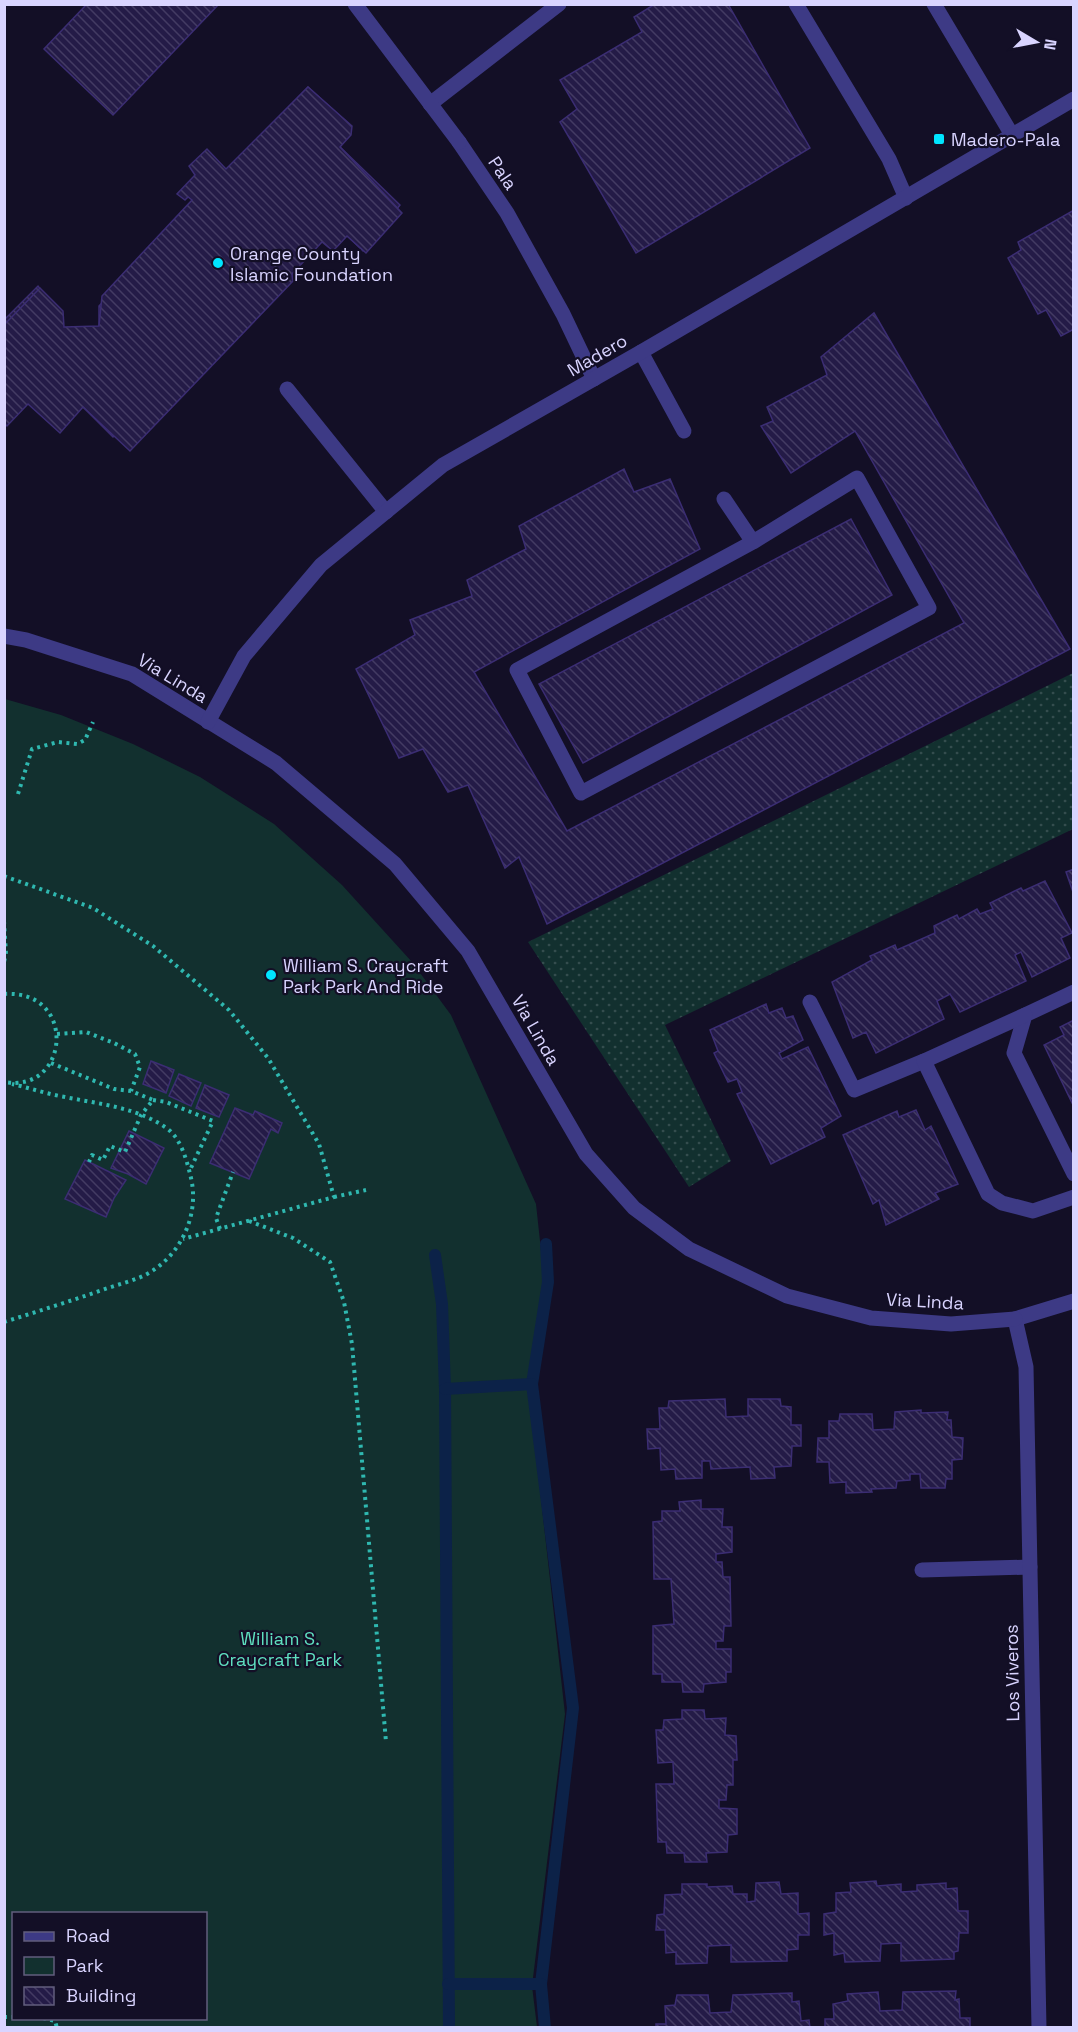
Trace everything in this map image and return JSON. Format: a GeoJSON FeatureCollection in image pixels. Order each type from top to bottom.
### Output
{"type":"FeatureCollection","features":[{"type":"Feature","properties":{"kind":"street","name":"Pala"},"geometry":{"type":"LineString","coordinates":[[355,4],[459,142],[507,213],[563,314],[594,379]]}},
{"type":"Feature","properties":{"kind":"street"},"geometry":{"type":"LineString","coordinates":[[430,104],[560,4]]}},
{"type":"Feature","properties":{"kind":"street"},"geometry":{"type":"LineString","coordinates":[[796,4],[889,159],[906,198]]}},
{"type":"Feature","properties":{"kind":"street"},"geometry":{"type":"LineString","coordinates":[[934,4],[1012,135]]}},
{"type":"Feature","properties":{"kind":"street","name":"Madero"},"geometry":{"type":"LineString","coordinates":[[208,722],[244,656],[321,565],[443,465],[1074,99]]}},
{"type":"Feature","properties":{"kind":"street"},"geometry":{"type":"LineString","coordinates":[[641,352],[684,431]]}},
{"type":"Feature","properties":{"kind":"street"},"geometry":{"type":"LineString","coordinates":[[287,389],[387,512]]}},
{"type":"Feature","properties":{"kind":"street"},"geometry":{"type":"LineString","coordinates":[[857,478],[929,608],[581,793],[518,670],[753,542],[857,478]]}},
{"type":"Feature","properties":{"kind":"street"},"geometry":{"type":"LineString","coordinates":[[724,499],[753,542]]}},
{"type":"Feature","properties":{"kind":"street","name":"Via Linda"},"geometry":{"type":"LineString","coordinates":[[4,636],[26,640],[132,674],[276,763],[395,864],[468,951],[586,1154],[634,1208],[689,1249],[787,1296],[871,1318],[951,1324],[1015,1320],[1074,1301]]}},
{"type":"Feature","properties":{"kind":"street"},"geometry":{"type":"LineString","coordinates":[[810,1002],[854,1090],[924,1061],[1074,992]]}},
{"type":"Feature","properties":{"kind":"street"},"geometry":{"type":"LineString","coordinates":[[1025,1015],[1014,1053],[1074,1174]]}},
{"type":"Feature","properties":{"kind":"street"},"geometry":{"type":"LineString","coordinates":[[924,1061],[988,1194],[1002,1203],[1033,1211],[1074,1197]]}},
{"type":"Feature","properties":{"kind":"street","name":"Los Viveros"},"geometry":{"type":"LineString","coordinates":[[1015,1320],[1026,1367],[1039,2028]]}},
{"type":"Feature","properties":{"kind":"street"},"geometry":{"type":"LineString","coordinates":[[922,1570],[1030,1567]]}},
{"type":"Feature","properties":{"kind":"path"},"geometry":{"type":"LineString","coordinates":[[18,794],[32,749],[58,742],[77,744],[85,740],[93,722]]}},
{"type":"Feature","properties":{"kind":"path"},"geometry":{"type":"LineString","coordinates":[[4,840],[4,846]]}},
{"type":"Feature","properties":{"kind":"path"},"geometry":{"type":"LineString","coordinates":[[4,876],[93,908],[153,946],[230,1010],[268,1058],[319,1144],[334,1197]]}},
{"type":"Feature","properties":{"kind":"path"},"geometry":{"type":"LineString","coordinates":[[4,921],[6,954],[4,962]]}},
{"type":"Feature","properties":{"kind":"path"},"geometry":{"type":"LineString","coordinates":[[4,994],[20,994],[34,999],[54,1020],[57,1034],[57,1048],[51,1063],[41,1074],[27,1082],[12,1084]]}},
{"type":"Feature","properties":{"kind":"path"},"geometry":{"type":"LineString","coordinates":[[57,1034],[86,1032],[135,1054],[140,1067],[131,1091]]}},
{"type":"Feature","properties":{"kind":"path"},"geometry":{"type":"LineString","coordinates":[[51,1063],[114,1089],[131,1091],[153,1100],[166,1102],[213,1121],[190,1171]]}},
{"type":"Feature","properties":{"kind":"path"},"geometry":{"type":"LineString","coordinates":[[4,1082],[62,1097],[116,1106],[141,1114],[168,1128],[180,1144],[193,1185],[192,1217],[183,1239],[171,1256],[144,1276],[4,1322]]}},
{"type":"Feature","properties":{"kind":"path"},"geometry":{"type":"LineString","coordinates":[[89,1162],[92,1155],[103,1160],[110,1146],[125,1152],[141,1114],[153,1100]]}},
{"type":"Feature","properties":{"kind":"path"},"geometry":{"type":"LineString","coordinates":[[220,1229],[216,1218],[233,1172]]}},
{"type":"Feature","properties":{"kind":"path"},"geometry":{"type":"LineString","coordinates":[[183,1239],[366,1190]]}},
{"type":"Feature","properties":{"kind":"path"},"geometry":{"type":"LineString","coordinates":[[248,1221],[293,1238],[330,1262],[345,1302],[352,1344],[386,1742]]}},
{"type":"Feature","properties":{"kind":"green space"},"geometry":{"type":"Polygon","coordinates":[[[1073,673],[1073,829],[665,1025],[731,1161],[689,1187],[528,942],[1073,673]]]}},
{"type":"Feature","properties":{"kind":"green space","name":"William S. Craycraft Park"},"geometry":{"type":"Polygon","coordinates":[[[5,699],[61,715],[133,744],[200,777],[274,824],[342,885],[412,962],[451,1015],[536,1204],[544,1278],[528,1382],[565,1714],[532,1986],[537,2027],[5,2027],[5,699]]]}},
{"type":"Feature","properties":{"kind":"building"},"geometry":{"type":"Polygon","coordinates":[[[87,4],[219,4],[113,115],[44,49],[87,4]]]}},
{"type":"Feature","properties":{"kind":"building"},"geometry":{"type":"Polygon","coordinates":[[[655,4],[728,4],[810,148],[636,253],[560,122],[577,109],[560,80],[642,32],[634,17],[655,4]]]}},
{"type":"Feature","properties":{"kind":"building","name":"Orange County Islamic Foundation"},"geometry":{"type":"Polygon","coordinates":[[[308,87],[349,124],[349,131],[338,145],[400,205],[363,251],[340,229],[329,241],[321,233],[287,267],[292,274],[128,444],[116,434],[113,437],[81,405],[58,430],[27,400],[9,418],[4,413],[4,320],[38,286],[60,313],[62,331],[99,330],[99,306],[201,196],[308,87]]]}},
{"type":"Feature","properties":{"kind":"building","name":"Orange County Islamic Foundation"},"geometry":{"type":"Polygon","coordinates":[[[308,87],[352,126],[351,135],[340,147],[402,213],[366,253],[347,236],[333,251],[322,242],[292,274],[293,281],[130,451],[83,407],[60,433],[28,404],[7,426],[4,423],[4,325],[40,288],[63,311],[64,327],[99,326],[102,296],[192,200],[188,197],[185,200],[177,194],[195,175],[189,166],[207,149],[226,169],[308,87]]]}},
{"type":"Feature","properties":{"kind":"building"},"geometry":{"type":"Polygon","coordinates":[[[1074,210],[1074,329],[1061,336],[1046,310],[1038,314],[1008,258],[1021,250],[1018,242],[1074,210]]]}},
{"type":"Feature","properties":{"kind":"building"},"geometry":{"type":"Polygon","coordinates":[[[874,313],[1070,649],[547,924],[519,857],[505,868],[468,785],[448,792],[423,749],[399,758],[356,669],[415,635],[410,620],[472,596],[467,580],[526,549],[519,526],[624,469],[634,492],[670,479],[700,549],[474,672],[567,831],[964,623],[855,431],[791,473],[761,426],[773,421],[767,407],[827,375],[821,357],[874,313]]]}},
{"type":"Feature","properties":{"kind":"building"},"geometry":{"type":"Polygon","coordinates":[[[851,519],[892,595],[583,763],[539,684],[851,519]]]}},
{"type":"Feature","properties":{"kind":"building"},"geometry":{"type":"Polygon","coordinates":[[[1074,869],[1074,895],[1066,872],[1074,869]]]}},
{"type":"Feature","properties":{"kind":"building"},"geometry":{"type":"Polygon","coordinates":[[[1045,881],[1072,933],[1061,938],[1070,958],[1032,977],[1021,952],[1015,955],[1026,981],[960,1012],[950,994],[937,1001],[944,1019],[876,1053],[866,1032],[853,1038],[832,982],[872,960],[870,956],[895,945],[897,950],[935,933],[934,926],[957,915],[959,919],[977,909],[980,914],[993,909],[990,903],[1021,888],[1023,891],[1045,881]]]}},
{"type":"Feature","properties":{"kind":"building"},"geometry":{"type":"Polygon","coordinates":[[[766,1004],[769,1013],[782,1008],[786,1018],[793,1016],[803,1040],[779,1053],[782,1059],[808,1047],[841,1116],[821,1128],[825,1137],[771,1164],[737,1094],[742,1092],[737,1079],[728,1082],[714,1053],[718,1051],[710,1030],[766,1004]]]}},
{"type":"Feature","properties":{"kind":"building"},"geometry":{"type":"Polygon","coordinates":[[[1074,1020],[1074,1107],[1044,1045],[1064,1035],[1060,1027],[1074,1020]]]}},
{"type":"Feature","properties":{"kind":"building"},"geometry":{"type":"Polygon","coordinates":[[[151,1061],[174,1070],[166,1093],[143,1084],[151,1061]]]}},
{"type":"Feature","properties":{"kind":"building"},"geometry":{"type":"Polygon","coordinates":[[[179,1074],[201,1083],[191,1106],[169,1096],[179,1074]]]}},
{"type":"Feature","properties":{"kind":"building"},"geometry":{"type":"Polygon","coordinates":[[[205,1085],[229,1095],[219,1117],[196,1108],[205,1085]]]}},
{"type":"Feature","properties":{"kind":"building"},"geometry":{"type":"Polygon","coordinates":[[[235,1108],[253,1115],[255,1111],[282,1123],[278,1133],[271,1129],[249,1179],[210,1163],[235,1108]]]}},
{"type":"Feature","properties":{"kind":"building"},"geometry":{"type":"Polygon","coordinates":[[[916,1110],[925,1130],[931,1126],[958,1184],[935,1193],[939,1199],[886,1225],[879,1200],[873,1204],[843,1135],[897,1111],[899,1117],[916,1110]]]}},
{"type":"Feature","properties":{"kind":"building"},"geometry":{"type":"Polygon","coordinates":[[[129,1131],[164,1148],[146,1184],[111,1168],[129,1131]]]}},
{"type":"Feature","properties":{"kind":"building"},"geometry":{"type":"Polygon","coordinates":[[[85,1160],[126,1180],[114,1198],[106,1217],[65,1199],[85,1160]]]}},
{"type":"Feature","properties":{"kind":"building"},"geometry":{"type":"Polygon","coordinates":[[[725,1399],[726,1417],[748,1416],[748,1399],[780,1399],[781,1406],[791,1407],[791,1425],[801,1425],[801,1446],[792,1446],[791,1466],[774,1467],[775,1478],[751,1479],[750,1467],[711,1469],[710,1461],[702,1461],[702,1478],[676,1479],[675,1469],[661,1470],[660,1448],[648,1449],[647,1429],[660,1429],[659,1408],[668,1408],[669,1401],[725,1399]]]}},
{"type":"Feature","properties":{"kind":"building"},"geometry":{"type":"Polygon","coordinates":[[[921,1410],[921,1413],[948,1412],[947,1420],[951,1420],[952,1437],[963,1438],[962,1459],[952,1460],[952,1479],[946,1479],[945,1488],[921,1488],[920,1474],[910,1474],[910,1480],[897,1481],[896,1488],[871,1489],[872,1492],[846,1493],[846,1482],[830,1483],[829,1462],[817,1462],[818,1438],[829,1438],[829,1421],[839,1421],[840,1414],[872,1414],[873,1430],[894,1429],[895,1412],[921,1410]]]}},
{"type":"Feature","properties":{"kind":"building"},"geometry":{"type":"Polygon","coordinates":[[[701,1500],[701,1509],[723,1509],[722,1527],[732,1527],[732,1552],[716,1554],[716,1562],[722,1562],[723,1577],[730,1577],[731,1626],[724,1626],[723,1641],[716,1641],[716,1649],[731,1649],[731,1672],[726,1672],[726,1682],[704,1684],[703,1692],[683,1692],[682,1682],[662,1682],[662,1674],[653,1674],[653,1626],[674,1624],[671,1579],[654,1579],[653,1522],[662,1521],[662,1511],[680,1511],[679,1502],[701,1500]]]}},
{"type":"Feature","properties":{"kind":"building"},"geometry":{"type":"Polygon","coordinates":[[[682,1710],[704,1710],[705,1719],[726,1718],[725,1735],[736,1736],[737,1760],[733,1760],[733,1785],[727,1785],[726,1800],[719,1800],[719,1808],[737,1809],[737,1834],[728,1835],[727,1852],[706,1853],[707,1862],[685,1862],[684,1853],[667,1853],[666,1842],[658,1842],[656,1784],[674,1784],[673,1762],[658,1763],[656,1730],[663,1730],[664,1720],[682,1719],[682,1710]]]}},
{"type":"Feature","properties":{"kind":"building"},"geometry":{"type":"Polygon","coordinates":[[[876,1881],[877,1886],[901,1884],[901,1892],[917,1891],[917,1885],[946,1883],[946,1889],[957,1888],[958,1911],[968,1911],[968,1933],[959,1933],[958,1951],[954,1952],[954,1959],[901,1961],[901,1943],[881,1944],[880,1961],[845,1962],[844,1953],[834,1955],[834,1933],[824,1935],[824,1914],[836,1912],[836,1893],[851,1892],[850,1883],[876,1881]]]}},
{"type":"Feature","properties":{"kind":"building"},"geometry":{"type":"Polygon","coordinates":[[[779,1882],[781,1894],[798,1893],[798,1914],[809,1913],[809,1935],[798,1935],[798,1949],[787,1950],[787,1961],[731,1962],[731,1945],[708,1946],[707,1963],[676,1964],[676,1952],[666,1953],[665,1930],[656,1930],[657,1915],[664,1914],[665,1895],[682,1894],[682,1884],[707,1884],[707,1887],[732,1886],[733,1894],[747,1894],[747,1902],[755,1901],[756,1883],[779,1882]]]}},
{"type":"Feature","properties":{"kind":"building"},"geometry":{"type":"Polygon","coordinates":[[[956,1991],[955,2000],[959,1999],[960,2018],[970,2018],[970,2028],[825,2028],[825,2019],[834,2019],[833,2004],[848,2001],[847,1994],[878,1992],[880,2011],[902,2010],[903,1992],[956,1991]]]}},
{"type":"Feature","properties":{"kind":"building"},"geometry":{"type":"Polygon","coordinates":[[[792,1993],[792,2002],[799,2001],[801,2021],[809,2020],[810,2028],[656,2028],[656,2024],[666,2024],[665,2006],[675,2005],[677,1995],[708,1995],[710,2013],[731,2012],[733,1995],[792,1993]]]}},
{"type":"Feature","properties":{"kind":"waterway"},"geometry":{"type":"LineString","coordinates":[[532,1384],[548,1282],[546,1244]]}},
{"type":"Feature","properties":{"kind":"waterway"},"geometry":{"type":"LineString","coordinates":[[435,1255],[442,1304],[445,1389],[449,2028]]}},
{"type":"Feature","properties":{"kind":"waterway"},"geometry":{"type":"LineString","coordinates":[[445,1389],[532,1384],[573,1708],[541,1984]]}},
{"type":"Feature","properties":{"kind":"waterway"},"geometry":{"type":"LineString","coordinates":[[448,1984],[541,1984],[545,2028]]}},
{"type":"Feature","properties":{"kind":"place","name":"Madero-Pala"},"geometry":{"type":"Point","coordinates":[939,139]}},
{"type":"Feature","properties":{"kind":"place","name":"Orange County Islamic Foundation"},"geometry":{"type":"Point","coordinates":[218,263]}},
{"type":"Feature","properties":{"kind":"place","name":"William S. Craycraft Park Park And Ride"},"geometry":{"type":"Point","coordinates":[271,975]}}]}
